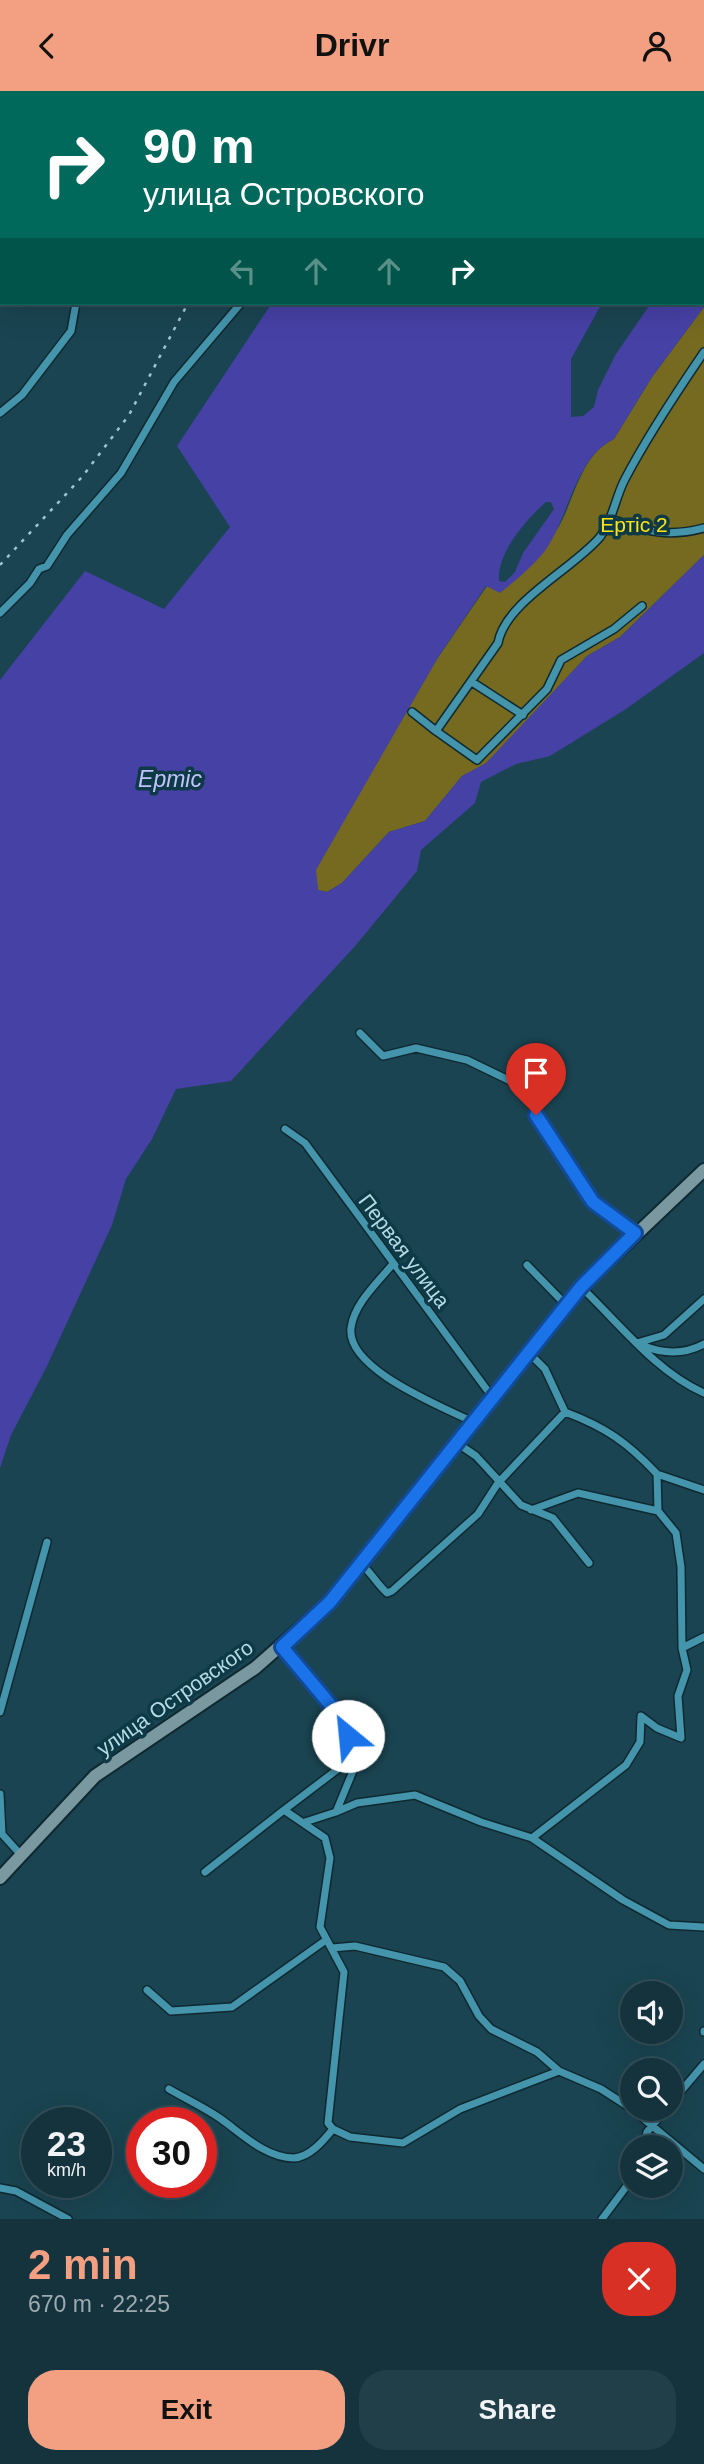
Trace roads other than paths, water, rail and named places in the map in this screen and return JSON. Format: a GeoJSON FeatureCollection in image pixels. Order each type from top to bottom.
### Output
{"type":"FeatureCollection","features":[{"type":"Feature","properties":{"kind":"main road","name":"улица Островского"},"geometry":{"type":"LineString","coordinates":[[0,1878],[95,1776],[282,1647],[330,1602],[581,1287],[704,1170]]}},
{"type":"Feature","properties":{"kind":"street"},"geometry":{"type":"LineString","coordinates":[[0,413],[22,395],[71,331],[76,305]]}},
{"type":"Feature","properties":{"kind":"street"},"geometry":{"type":"LineString","coordinates":[[0,613],[30,583],[39,569],[47,566],[67,535],[108,489],[131,458],[143,432],[174,382],[240,305]]}},
{"type":"Feature","properties":{"kind":"street"},"geometry":{"type":"LineString","coordinates":[[436,730],[498,643],[500,630],[519,609],[599,537],[611,519],[614,502],[625,478],[704,352]]}},
{"type":"Feature","properties":{"kind":"street"},"geometry":{"type":"LineString","coordinates":[[611,519],[654,533],[679,535],[704,528]]}},
{"type":"Feature","properties":{"kind":"street"},"geometry":{"type":"LineString","coordinates":[[412,712],[477,760],[547,689],[561,660],[614,629],[642,606]]}},
{"type":"Feature","properties":{"kind":"street"},"geometry":{"type":"LineString","coordinates":[[472,681],[523,715]]}},
{"type":"Feature","properties":{"kind":"street"},"geometry":{"type":"LineString","coordinates":[[360,1033],[383,1056],[416,1048],[467,1060],[524,1088],[541,1126],[593,1202],[635,1233]]}},
{"type":"Feature","properties":{"kind":"street","name":"Первая улица"},"geometry":{"type":"LineString","coordinates":[[285,1129],[305,1143],[392,1265],[493,1398]]}},
{"type":"Feature","properties":{"kind":"street"},"geometry":{"type":"LineString","coordinates":[[392,1265],[354,1315],[352,1346],[366,1363],[397,1384],[473,1422]]}},
{"type":"Feature","properties":{"kind":"street"},"geometry":{"type":"LineString","coordinates":[[527,1265],[567,1306]]}},
{"type":"Feature","properties":{"kind":"street"},"geometry":{"type":"LineString","coordinates":[[581,1287],[637,1343],[686,1384],[704,1393]]}},
{"type":"Feature","properties":{"kind":"street"},"geometry":{"type":"LineString","coordinates":[[637,1343],[664,1335],[704,1299]]}},
{"type":"Feature","properties":{"kind":"street"},"geometry":{"type":"LineString","coordinates":[[637,1343],[654,1350],[672,1352],[687,1351],[704,1344]]}},
{"type":"Feature","properties":{"kind":"street"},"geometry":{"type":"LineString","coordinates":[[530,1354],[545,1369],[565,1412],[600,1425],[632,1448],[657,1474],[704,1490]]}},
{"type":"Feature","properties":{"kind":"street"},"geometry":{"type":"LineString","coordinates":[[360,1563],[369,1571],[372,1581],[387,1593],[392,1591],[478,1514],[498,1483],[565,1412]]}},
{"type":"Feature","properties":{"kind":"street"},"geometry":{"type":"LineString","coordinates":[[457,1443],[476,1456],[498,1483],[530,1510],[553,1518],[589,1563]]}},
{"type":"Feature","properties":{"kind":"street"},"geometry":{"type":"LineString","coordinates":[[532,1839],[626,1765],[640,1742],[641,1716],[657,1728],[681,1738],[678,1696],[687,1670],[682,1648],[681,1567],[676,1533],[658,1511],[657,1474]]}},
{"type":"Feature","properties":{"kind":"street"},"geometry":{"type":"LineString","coordinates":[[530,1510],[578,1493],[658,1511]]}},
{"type":"Feature","properties":{"kind":"street"},"geometry":{"type":"LineString","coordinates":[[0,1712],[47,1542]]}},
{"type":"Feature","properties":{"kind":"street"},"geometry":{"type":"LineString","coordinates":[[682,1648],[704,1637]]}},
{"type":"Feature","properties":{"kind":"street"},"geometry":{"type":"LineString","coordinates":[[205,1872],[338,1769],[346,1754],[348,1726],[282,1647]]}},
{"type":"Feature","properties":{"kind":"street"},"geometry":{"type":"LineString","coordinates":[[336,1812],[353,1771],[353,1758],[346,1754]]}},
{"type":"Feature","properties":{"kind":"street"},"geometry":{"type":"LineString","coordinates":[[0,1794],[2,1835],[21,1855]]}},
{"type":"Feature","properties":{"kind":"street"},"geometry":{"type":"LineString","coordinates":[[305,1822],[357,1803],[415,1795],[532,1839],[623,1900],[668,1925],[704,1927]]}},
{"type":"Feature","properties":{"kind":"street"},"geometry":{"type":"LineString","coordinates":[[169,2089],[219,2118],[252,2143],[281,2155],[295,2158],[305,2154],[330,2126],[344,1972],[319,1917],[330,1858],[329,1847],[318,1831],[284,1810]]}},
{"type":"Feature","properties":{"kind":"street"},"geometry":{"type":"LineString","coordinates":[[148,1990],[171,2011],[232,2007],[329,1944],[355,1946],[444,1967],[460,1981],[491,2029],[543,2055],[559,2071],[601,2089],[620,2101]]}},
{"type":"Feature","properties":{"kind":"street"},"geometry":{"type":"LineString","coordinates":[[683,2089],[704,2064]]}},
{"type":"Feature","properties":{"kind":"street"},"geometry":{"type":"LineString","coordinates":[[330,2126],[351,2137],[404,2143],[460,2109],[559,2071]]}},
{"type":"Feature","properties":{"kind":"street"},"geometry":{"type":"LineString","coordinates":[[648,2121],[704,2169]]}},
{"type":"Feature","properties":{"kind":"street"},"geometry":{"type":"LineString","coordinates":[[646,2135],[656,2121]]}},
{"type":"Feature","properties":{"kind":"street"},"geometry":{"type":"LineString","coordinates":[[0,2188],[16,2191],[68,2219]]}},
{"type":"Feature","properties":{"kind":"street"},"geometry":{"type":"LineString","coordinates":[[602,2219],[620,2195]]}},
{"type":"Feature","properties":{"kind":"water","name":"Ертіс"},"geometry":{"type":"Polygon","coordinates":[[[271,305],[601,305],[571,359],[571,417],[583,416],[594,407],[598,390],[616,354],[650,305],[704,305],[652,377],[614,439],[590,460],[544,552],[500,593],[486,586],[437,659],[316,870],[318,890],[327,892],[342,883],[389,832],[425,821],[462,776],[486,763],[587,656],[620,637],[704,555],[704,653],[626,709],[550,756],[516,764],[481,782],[475,803],[421,850],[417,871],[356,945],[231,1081],[176,1089],[152,1139],[126,1179],[112,1225],[46,1368],[11,1435],[0,1468],[0,680],[85,571],[164,609],[230,527],[177,446],[271,305]],[[546,502],[514,537],[503,559],[499,581],[505,582],[515,572],[523,553],[554,509],[551,502],[546,502]]]}},
{"type":"Feature","properties":{"kind":"railway"},"geometry":{"type":"LineString","coordinates":[[0,565],[82,477],[129,415],[187,305]]}},
{"type":"Feature","properties":{"kind":"park label","name":"Ертіс 2"},"geometry":{"type":"Point","coordinates":[634,525]}}]}
